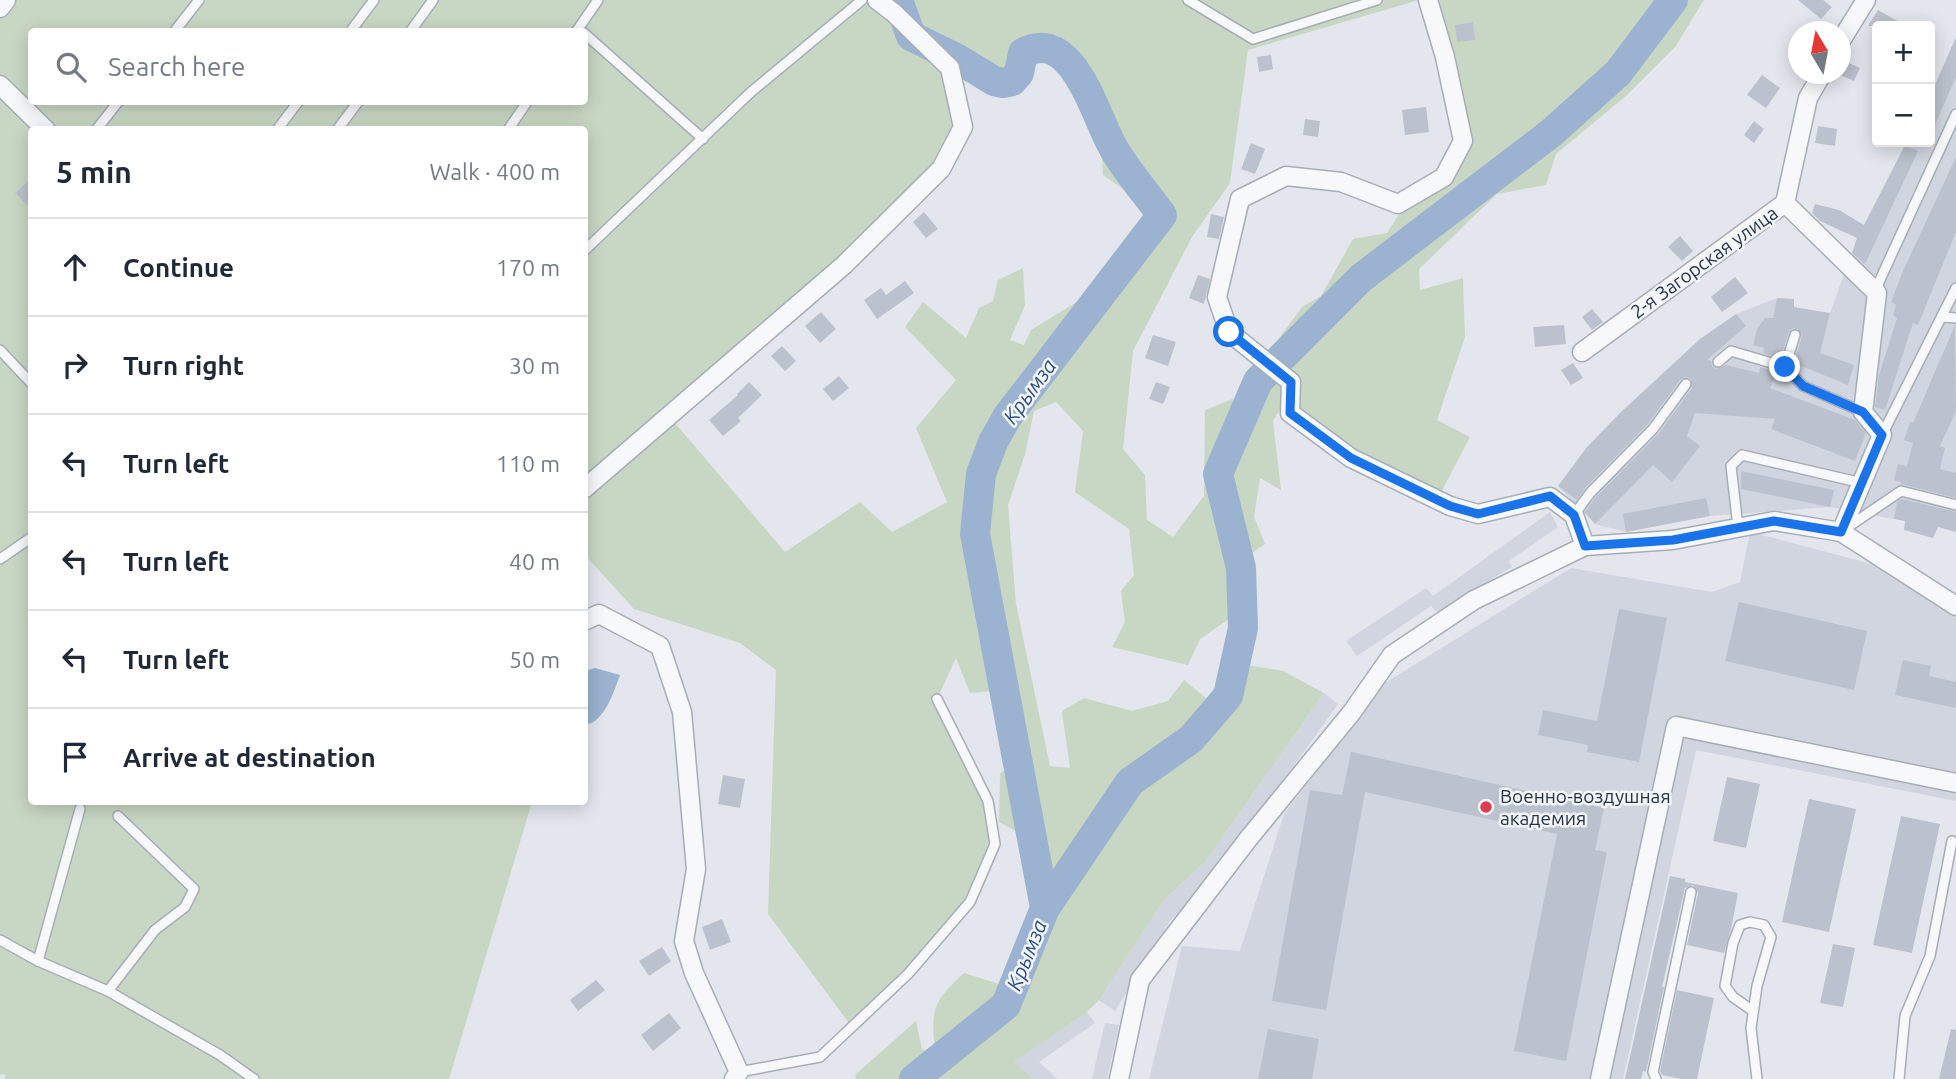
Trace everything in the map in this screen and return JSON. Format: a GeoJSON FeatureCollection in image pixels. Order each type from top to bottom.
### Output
{"type":"FeatureCollection","features":[{"type":"Feature","properties":{"kind":"street"},"geometry":{"type":"LineString","coordinates":[[0,8],[6,0]]}},
{"type":"Feature","properties":{"kind":"street"},"geometry":{"type":"LineString","coordinates":[[588,486],[844,265],[941,169],[962,127],[950,68],[877,0]]}},
{"type":"Feature","properties":{"kind":"street"},"geometry":{"type":"LineString","coordinates":[[1428,0],[1445,57],[1463,141],[1444,177],[1398,204],[1341,182],[1286,176],[1240,199],[1217,297],[1229,332],[1291,382],[1290,413],[1351,458],[1450,506],[1478,514],[1550,496],[1574,515],[1585,546]]}},
{"type":"Feature","properties":{"kind":"street"},"geometry":{"type":"LineString","coordinates":[[1851,24],[1866,0]]}},
{"type":"Feature","properties":{"kind":"street","name":"2-я Загорская улица"},"geometry":{"type":"LineString","coordinates":[[1582,352],[1785,203],[1808,98],[1816,84]]}},
{"type":"Feature","properties":{"kind":"street"},"geometry":{"type":"LineString","coordinates":[[0,85],[42,126]]}},
{"type":"Feature","properties":{"kind":"street"},"geometry":{"type":"LineString","coordinates":[[1785,203],[1877,293],[1863,412],[1882,435],[1841,532]]}},
{"type":"Feature","properties":{"kind":"street"},"geometry":{"type":"LineString","coordinates":[[1119,1079],[1140,979],[1249,838],[1352,712],[1392,655],[1474,600],[1585,546],[1673,540],[1774,521],[1841,532],[1956,607]]}},
{"type":"Feature","properties":{"kind":"street"},"geometry":{"type":"LineString","coordinates":[[588,619],[599,614],[660,646],[682,712],[696,869],[684,941],[694,973],[737,1076]]}},
{"type":"Feature","properties":{"kind":"street"},"geometry":{"type":"LineString","coordinates":[[1600,1079],[1676,726],[1956,783]]}},
{"type":"Feature","properties":{"kind":"lane"},"geometry":{"type":"LineString","coordinates":[[177,28],[199,0]]}},
{"type":"Feature","properties":{"kind":"lane"},"geometry":{"type":"LineString","coordinates":[[353,28],[374,0]]}},
{"type":"Feature","properties":{"kind":"lane"},"geometry":{"type":"LineString","coordinates":[[413,28],[433,0]]}},
{"type":"Feature","properties":{"kind":"lane"},"geometry":{"type":"LineString","coordinates":[[583,28],[598,0]]}},
{"type":"Feature","properties":{"kind":"lane"},"geometry":{"type":"LineString","coordinates":[[588,247],[751,92],[862,0]]}},
{"type":"Feature","properties":{"kind":"lane"},"geometry":{"type":"LineString","coordinates":[[1188,0],[1253,39],[1377,0]]}},
{"type":"Feature","properties":{"kind":"lane"},"geometry":{"type":"LineString","coordinates":[[588,37],[703,139]]}},
{"type":"Feature","properties":{"kind":"lane"},"geometry":{"type":"LineString","coordinates":[[99,126],[116,105]]}},
{"type":"Feature","properties":{"kind":"lane"},"geometry":{"type":"LineString","coordinates":[[280,126],[296,105]]}},
{"type":"Feature","properties":{"kind":"lane"},"geometry":{"type":"LineString","coordinates":[[340,126],[356,105]]}},
{"type":"Feature","properties":{"kind":"lane"},"geometry":{"type":"LineString","coordinates":[[511,126],[525,105]]}},
{"type":"Feature","properties":{"kind":"lane"},"geometry":{"type":"LineString","coordinates":[[1877,293],[1879,282],[1956,114]]}},
{"type":"Feature","properties":{"kind":"lane"},"geometry":{"type":"LineString","coordinates":[[1882,435],[1956,288]]}},
{"type":"Feature","properties":{"kind":"lane"},"geometry":{"type":"LineString","coordinates":[[1942,317],[1956,318]]}},
{"type":"Feature","properties":{"kind":"lane"},"geometry":{"type":"LineString","coordinates":[[1785,367],[1795,335]]}},
{"type":"Feature","properties":{"kind":"lane"},"geometry":{"type":"LineString","coordinates":[[0,350],[28,380]]}},
{"type":"Feature","properties":{"kind":"lane"},"geometry":{"type":"LineString","coordinates":[[1718,362],[1731,351],[1785,367],[1803,386],[1863,412]]}},
{"type":"Feature","properties":{"kind":"lane"},"geometry":{"type":"LineString","coordinates":[[1574,515],[1590,493],[1653,429],[1686,384]]}},
{"type":"Feature","properties":{"kind":"lane"},"geometry":{"type":"LineString","coordinates":[[1738,527],[1731,466],[1742,455],[1862,483]]}},
{"type":"Feature","properties":{"kind":"lane"},"geometry":{"type":"LineString","coordinates":[[1841,532],[1901,491],[1956,505]]}},
{"type":"Feature","properties":{"kind":"lane"},"geometry":{"type":"LineString","coordinates":[[0,559],[28,540]]}},
{"type":"Feature","properties":{"kind":"lane"},"geometry":{"type":"LineString","coordinates":[[737,1076],[820,1057],[908,974],[970,902],[995,844],[988,801],[937,699]]}},
{"type":"Feature","properties":{"kind":"lane"},"geometry":{"type":"LineString","coordinates":[[38,961],[80,809]]}},
{"type":"Feature","properties":{"kind":"lane"},"geometry":{"type":"LineString","coordinates":[[108,991],[155,930],[186,907],[194,889],[118,816]]}},
{"type":"Feature","properties":{"kind":"lane"},"geometry":{"type":"LineString","coordinates":[[1899,1079],[1905,1016],[1930,956],[1952,841]]}},
{"type":"Feature","properties":{"kind":"lane"},"geometry":{"type":"LineString","coordinates":[[1656,1079],[1653,1072],[1690,892]]}},
{"type":"Feature","properties":{"kind":"lane"},"geometry":{"type":"LineString","coordinates":[[1753,1011],[1733,997],[1725,986],[1733,943],[1740,925],[1750,922],[1764,925],[1771,937],[1756,986],[1751,1028],[1757,1079]]}},
{"type":"Feature","properties":{"kind":"lane"},"geometry":{"type":"LineString","coordinates":[[0,940],[38,961],[108,991],[220,1055],[254,1079]]}},
{"type":"Feature","properties":{"kind":"shaded area"},"geometry":{"type":"Polygon","coordinates":[[[1956,49],[1956,521],[1893,519],[1830,507],[1660,517],[1627,532],[1595,524],[1558,486],[1731,326],[1736,314],[1777,298],[1797,318],[1830,313],[1850,258],[1904,147],[1935,147],[1935,91],[1956,49]]]}},
{"type":"Feature","properties":{"kind":"shaded area"},"geometry":{"type":"Polygon","coordinates":[[[1550,512],[1558,527],[1509,561],[1512,567],[1437,612],[1431,606],[1357,656],[1346,641],[1426,588],[1433,596],[1550,512]]]}},
{"type":"Feature","properties":{"kind":"shaded area","name":"Военно-воздушная академия"},"geometry":{"type":"Polygon","coordinates":[[[1750,532],[1876,565],[1956,612],[1956,801],[1696,750],[1623,1079],[1149,1079],[1182,946],[1240,951],[1284,814],[1385,683],[1571,568],[1712,592],[1740,582],[1750,532]]]}},
{"type":"Feature","properties":{"kind":"shaded area"},"geometry":{"type":"Polygon","coordinates":[[[1324,693],[1338,704],[1214,878],[1170,921],[1115,1011],[1099,1000],[1154,915],[1169,895],[1205,862],[1324,693]]]}},
{"type":"Feature","properties":{"kind":"shaded area"},"geometry":{"type":"Polygon","coordinates":[[[1087,1012],[1095,1023],[1039,1062],[1057,1079],[1033,1079],[1013,1062],[1087,1012]]]}},
{"type":"Feature","properties":{"kind":"shaded area"},"geometry":{"type":"Polygon","coordinates":[[[1105,1023],[1119,1025],[1107,1079],[1092,1079],[1105,1023]]]}},
{"type":"Feature","properties":{"kind":"green space"},"geometry":{"type":"Polygon","coordinates":[[[0,0],[877,0],[901,18],[899,0],[1419,0],[1248,50],[1230,183],[1192,237],[1133,351],[1123,449],[1145,475],[1147,520],[1173,537],[1204,496],[1205,410],[1235,398],[1302,307],[1321,296],[1353,239],[1387,233],[1412,195],[1459,158],[1431,0],[1704,0],[1675,47],[1626,96],[1556,154],[1546,185],[1497,194],[1419,269],[1420,290],[1463,278],[1465,337],[1437,420],[1470,437],[1438,498],[1299,415],[1294,386],[1273,421],[1281,490],[1260,478],[1254,517],[1265,544],[1238,563],[1246,607],[1200,639],[1188,665],[1112,647],[1125,622],[1121,591],[1134,575],[1129,529],[1075,492],[1083,431],[1056,402],[1034,411],[1025,454],[1008,505],[1016,604],[1050,766],[1070,768],[1062,711],[1084,698],[1132,711],[1168,701],[1184,680],[1212,703],[1241,664],[1283,671],[1324,693],[1205,862],[1169,895],[1154,915],[1099,1000],[1087,1012],[1014,1062],[1033,1079],[856,1079],[855,1075],[916,1021],[922,1050],[935,1049],[933,1024],[937,1006],[947,990],[964,973],[1018,990],[1047,945],[1037,842],[999,822],[1000,773],[1020,762],[1016,689],[970,693],[956,658],[937,699],[988,801],[995,844],[970,902],[908,974],[852,1027],[768,914],[776,670],[740,643],[634,609],[588,558],[588,126],[28,126],[28,805],[531,805],[449,1079],[5,1079],[5,1074],[0,1075],[0,0]],[[1045,60],[1004,70],[950,69],[963,127],[941,169],[669,416],[785,552],[860,502],[892,532],[947,502],[916,428],[956,380],[905,327],[923,302],[966,338],[979,308],[993,301],[998,280],[1023,268],[1025,305],[1010,340],[1024,345],[1031,330],[1132,270],[1162,216],[1103,175],[1099,105],[1045,60]]]}},
{"type":"Feature","properties":{"kind":"water"},"geometry":{"type":"Polygon","coordinates":[[[595,668],[620,675],[603,712],[588,724],[588,670],[595,668]]]}},
{"type":"Feature","properties":{"kind":"building"},"geometry":{"type":"Polygon","coordinates":[[[1798,0],[1823,0],[1832,7],[1821,19],[1798,0]]]}},
{"type":"Feature","properties":{"kind":"building"},"geometry":{"type":"Polygon","coordinates":[[[1878,10],[1897,21],[1872,21],[1872,26],[1868,26],[1878,10]]]}},
{"type":"Feature","properties":{"kind":"building"},"geometry":{"type":"Polygon","coordinates":[[[1473,22],[1475,40],[1457,42],[1455,25],[1473,22]]]}},
{"type":"Feature","properties":{"kind":"building"},"geometry":{"type":"Polygon","coordinates":[[[1956,37],[1956,77],[1935,125],[1935,85],[1956,37]]]}},
{"type":"Feature","properties":{"kind":"building"},"geometry":{"type":"Polygon","coordinates":[[[1271,55],[1273,69],[1259,72],[1257,57],[1271,55]]]}},
{"type":"Feature","properties":{"kind":"building"},"geometry":{"type":"Polygon","coordinates":[[[1851,64],[1860,68],[1854,81],[1851,80],[1851,64]]]}},
{"type":"Feature","properties":{"kind":"building"},"geometry":{"type":"Polygon","coordinates":[[[1762,75],[1780,88],[1766,108],[1747,95],[1762,75]]]}},
{"type":"Feature","properties":{"kind":"building"},"geometry":{"type":"Polygon","coordinates":[[[1426,107],[1429,132],[1405,135],[1402,110],[1426,107]]]}},
{"type":"Feature","properties":{"kind":"building"},"geometry":{"type":"Polygon","coordinates":[[[1305,119],[1320,121],[1318,137],[1303,135],[1305,119]]]}},
{"type":"Feature","properties":{"kind":"building"},"geometry":{"type":"Polygon","coordinates":[[[1754,121],[1764,129],[1754,143],[1744,135],[1754,121]]]}},
{"type":"Feature","properties":{"kind":"building"},"geometry":{"type":"Polygon","coordinates":[[[1818,126],[1837,129],[1835,146],[1815,143],[1818,126]]]}},
{"type":"Feature","properties":{"kind":"building"},"geometry":{"type":"Polygon","coordinates":[[[1251,143],[1265,149],[1255,174],[1241,169],[1251,143]]]}},
{"type":"Feature","properties":{"kind":"building"},"geometry":{"type":"Polygon","coordinates":[[[1904,147],[1918,151],[1865,264],[1852,253],[1857,238],[1820,221],[1812,213],[1815,204],[1839,210],[1864,225],[1904,147]]]}},
{"type":"Feature","properties":{"kind":"building"},"geometry":{"type":"Polygon","coordinates":[[[1956,157],[1956,232],[1918,325],[1913,323],[1885,410],[1875,407],[1879,375],[1897,318],[1893,315],[1896,305],[1891,302],[1956,157]]]}},
{"type":"Feature","properties":{"kind":"building"},"geometry":{"type":"Polygon","coordinates":[[[28,182],[28,206],[15,193],[28,182]]]}},
{"type":"Feature","properties":{"kind":"building"},"geometry":{"type":"Polygon","coordinates":[[[924,212],[938,229],[926,238],[913,222],[924,212]]]}},
{"type":"Feature","properties":{"kind":"building"},"geometry":{"type":"Polygon","coordinates":[[[1211,214],[1224,217],[1219,239],[1207,237],[1211,214]]]}},
{"type":"Feature","properties":{"kind":"building"},"geometry":{"type":"Polygon","coordinates":[[[1680,236],[1693,251],[1682,261],[1668,247],[1680,236]]]}},
{"type":"Feature","properties":{"kind":"building"},"geometry":{"type":"Polygon","coordinates":[[[1198,275],[1210,279],[1204,304],[1189,298],[1198,275]]]}},
{"type":"Feature","properties":{"kind":"building"},"geometry":{"type":"Polygon","coordinates":[[[1735,277],[1748,293],[1722,312],[1711,297],[1735,277]]]}},
{"type":"Feature","properties":{"kind":"building"},"geometry":{"type":"Polygon","coordinates":[[[905,281],[914,293],[877,319],[864,300],[881,288],[886,295],[905,281]]]}},
{"type":"Feature","properties":{"kind":"building"},"geometry":{"type":"Polygon","coordinates":[[[1777,298],[1794,299],[1794,307],[1830,313],[1820,353],[1854,365],[1848,385],[1794,363],[1802,336],[1798,329],[1793,328],[1789,332],[1780,358],[1763,353],[1764,348],[1753,345],[1757,329],[1765,318],[1773,318],[1777,298]]]}},
{"type":"Feature","properties":{"kind":"building"},"geometry":{"type":"Polygon","coordinates":[[[1592,309],[1603,322],[1592,330],[1582,317],[1592,309]]]}},
{"type":"Feature","properties":{"kind":"building"},"geometry":{"type":"Polygon","coordinates":[[[821,312],[836,329],[820,343],[805,326],[821,312]]]}},
{"type":"Feature","properties":{"kind":"building"},"geometry":{"type":"Polygon","coordinates":[[[1736,314],[1746,326],[1707,360],[1711,361],[1716,369],[1726,365],[1759,373],[1760,367],[1777,372],[1770,388],[1855,420],[1866,433],[1855,461],[1771,429],[1775,419],[1695,413],[1687,436],[1700,446],[1672,482],[1653,465],[1595,524],[1585,512],[1595,498],[1659,433],[1692,388],[1691,379],[1686,377],[1680,380],[1648,424],[1585,488],[1577,500],[1558,486],[1587,447],[1621,412],[1700,339],[1736,314]]]}},
{"type":"Feature","properties":{"kind":"building"},"geometry":{"type":"Polygon","coordinates":[[[1564,325],[1566,344],[1535,347],[1533,327],[1564,325]]]}},
{"type":"Feature","properties":{"kind":"building"},"geometry":{"type":"Polygon","coordinates":[[[1955,325],[1956,411],[1940,446],[1945,448],[1940,469],[1956,473],[1956,498],[1894,480],[1898,464],[1907,466],[1913,443],[1904,440],[1910,422],[1913,423],[1955,325]]]}},
{"type":"Feature","properties":{"kind":"building"},"geometry":{"type":"Polygon","coordinates":[[[1153,335],[1176,342],[1168,366],[1145,358],[1153,335]]]}},
{"type":"Feature","properties":{"kind":"building"},"geometry":{"type":"Polygon","coordinates":[[[782,346],[796,361],[785,371],[771,356],[782,346]]]}},
{"type":"Feature","properties":{"kind":"building"},"geometry":{"type":"Polygon","coordinates":[[[1573,363],[1583,378],[1571,385],[1561,370],[1573,363]]]}},
{"type":"Feature","properties":{"kind":"building"},"geometry":{"type":"Polygon","coordinates":[[[839,376],[849,388],[833,401],[823,389],[839,376]]]}},
{"type":"Feature","properties":{"kind":"building"},"geometry":{"type":"Polygon","coordinates":[[[749,382],[762,395],[738,418],[741,421],[723,436],[709,420],[749,382]]]}},
{"type":"Feature","properties":{"kind":"building"},"geometry":{"type":"Polygon","coordinates":[[[1156,382],[1170,387],[1163,404],[1149,399],[1156,382]]]}},
{"type":"Feature","properties":{"kind":"building"},"geometry":{"type":"Polygon","coordinates":[[[1741,471],[1834,490],[1830,507],[1741,489],[1741,471]]]}},
{"type":"Feature","properties":{"kind":"building"},"geometry":{"type":"Polygon","coordinates":[[[1706,498],[1710,516],[1626,532],[1623,514],[1706,498]]]}},
{"type":"Feature","properties":{"kind":"building"},"geometry":{"type":"Polygon","coordinates":[[[1902,499],[1956,512],[1956,532],[1938,527],[1933,538],[1904,530],[1905,521],[1894,519],[1897,502],[1902,499]]]}},
{"type":"Feature","properties":{"kind":"building"},"geometry":{"type":"Polygon","coordinates":[[[1739,602],[1867,631],[1854,690],[1725,661],[1739,602]]]}},
{"type":"Feature","properties":{"kind":"building"},"geometry":{"type":"Polygon","coordinates":[[[1619,609],[1667,618],[1639,762],[1587,752],[1588,745],[1538,735],[1543,710],[1597,721],[1619,609]]]}},
{"type":"Feature","properties":{"kind":"building"},"geometry":{"type":"Polygon","coordinates":[[[1903,660],[1931,666],[1929,676],[1956,682],[1956,708],[1895,695],[1903,660]]]}},
{"type":"Feature","properties":{"kind":"building"},"geometry":{"type":"Polygon","coordinates":[[[1351,752],[1604,808],[1595,850],[1607,852],[1566,1061],[1514,1051],[1557,834],[1365,792],[1326,1010],[1272,1001],[1310,790],[1342,795],[1351,752]]]}},
{"type":"Feature","properties":{"kind":"building"},"geometry":{"type":"Polygon","coordinates":[[[723,775],[745,779],[740,808],[718,804],[723,775]]]}},
{"type":"Feature","properties":{"kind":"building"},"geometry":{"type":"Polygon","coordinates":[[[1727,777],[1760,784],[1746,848],[1713,841],[1727,777]]]}},
{"type":"Feature","properties":{"kind":"building"},"geometry":{"type":"Polygon","coordinates":[[[1809,799],[1856,809],[1829,932],[1782,922],[1809,799]]]}},
{"type":"Feature","properties":{"kind":"building"},"geometry":{"type":"Polygon","coordinates":[[[1901,816],[1940,824],[1912,953],[1873,945],[1901,816]]]}},
{"type":"Feature","properties":{"kind":"building"},"geometry":{"type":"Polygon","coordinates":[[[1670,876],[1685,879],[1685,882],[1738,893],[1731,929],[1724,953],[1687,945],[1698,893],[1693,885],[1685,888],[1646,1072],[1643,1071],[1641,1079],[1625,1079],[1670,876]]]}},
{"type":"Feature","properties":{"kind":"building"},"geometry":{"type":"Polygon","coordinates":[[[722,919],[731,942],[710,950],[702,927],[722,919]]]}},
{"type":"Feature","properties":{"kind":"building"},"geometry":{"type":"Polygon","coordinates":[[[1833,944],[1855,948],[1843,1007],[1820,1003],[1833,944]]]}},
{"type":"Feature","properties":{"kind":"building"},"geometry":{"type":"Polygon","coordinates":[[[662,947],[671,961],[649,976],[639,961],[662,947]]]}},
{"type":"Feature","properties":{"kind":"building"},"geometry":{"type":"Polygon","coordinates":[[[596,980],[605,990],[578,1011],[570,1000],[596,980]]]}},
{"type":"Feature","properties":{"kind":"building"},"geometry":{"type":"Polygon","coordinates":[[[1677,990],[1714,998],[1697,1079],[1662,1075],[1660,1071],[1677,990]]]}},
{"type":"Feature","properties":{"kind":"building"},"geometry":{"type":"Polygon","coordinates":[[[669,1013],[681,1028],[653,1051],[641,1035],[669,1013]]]}},
{"type":"Feature","properties":{"kind":"building"},"geometry":{"type":"Polygon","coordinates":[[[1268,1029],[1319,1039],[1312,1079],[1258,1079],[1268,1029]]]}},
{"type":"Feature","properties":{"kind":"building"},"geometry":{"type":"Polygon","coordinates":[[[1951,1029],[1956,1030],[1956,1079],[1939,1079],[1951,1029]]]}},
{"type":"Feature","properties":{"kind":"waterway","name":"Крымза"},"geometry":{"type":"LineString","coordinates":[[898,0],[911,36],[958,59],[994,81],[1012,81],[1019,73],[1023,53],[1041,48],[1056,52],[1069,63],[1081,80],[1114,149],[1162,215],[1007,417],[993,442],[981,474],[975,534],[1045,908],[1006,1005],[914,1079]]}},
{"type":"Feature","properties":{"kind":"waterway"},"geometry":{"type":"LineString","coordinates":[[1045,908],[1130,782],[1191,739],[1228,696],[1243,628],[1241,568],[1218,474],[1258,381],[1361,278],[1551,133],[1618,73],[1673,0]]}},
{"type":"Feature","properties":{"kind":"place","name":"Военно-воздушная академия"},"geometry":{"type":"Point","coordinates":[1486,807]}},
{"type":"Feature","properties":{"kind":"route"},"geometry":{"type":"LineString","coordinates":[[1229,332],[1291,382],[1290,413],[1351,458],[1450,506],[1478,514],[1550,496],[1574,515],[1585,546],[1673,540],[1774,521],[1841,532],[1882,435],[1863,412],[1803,386],[1785,367]]}}]}
